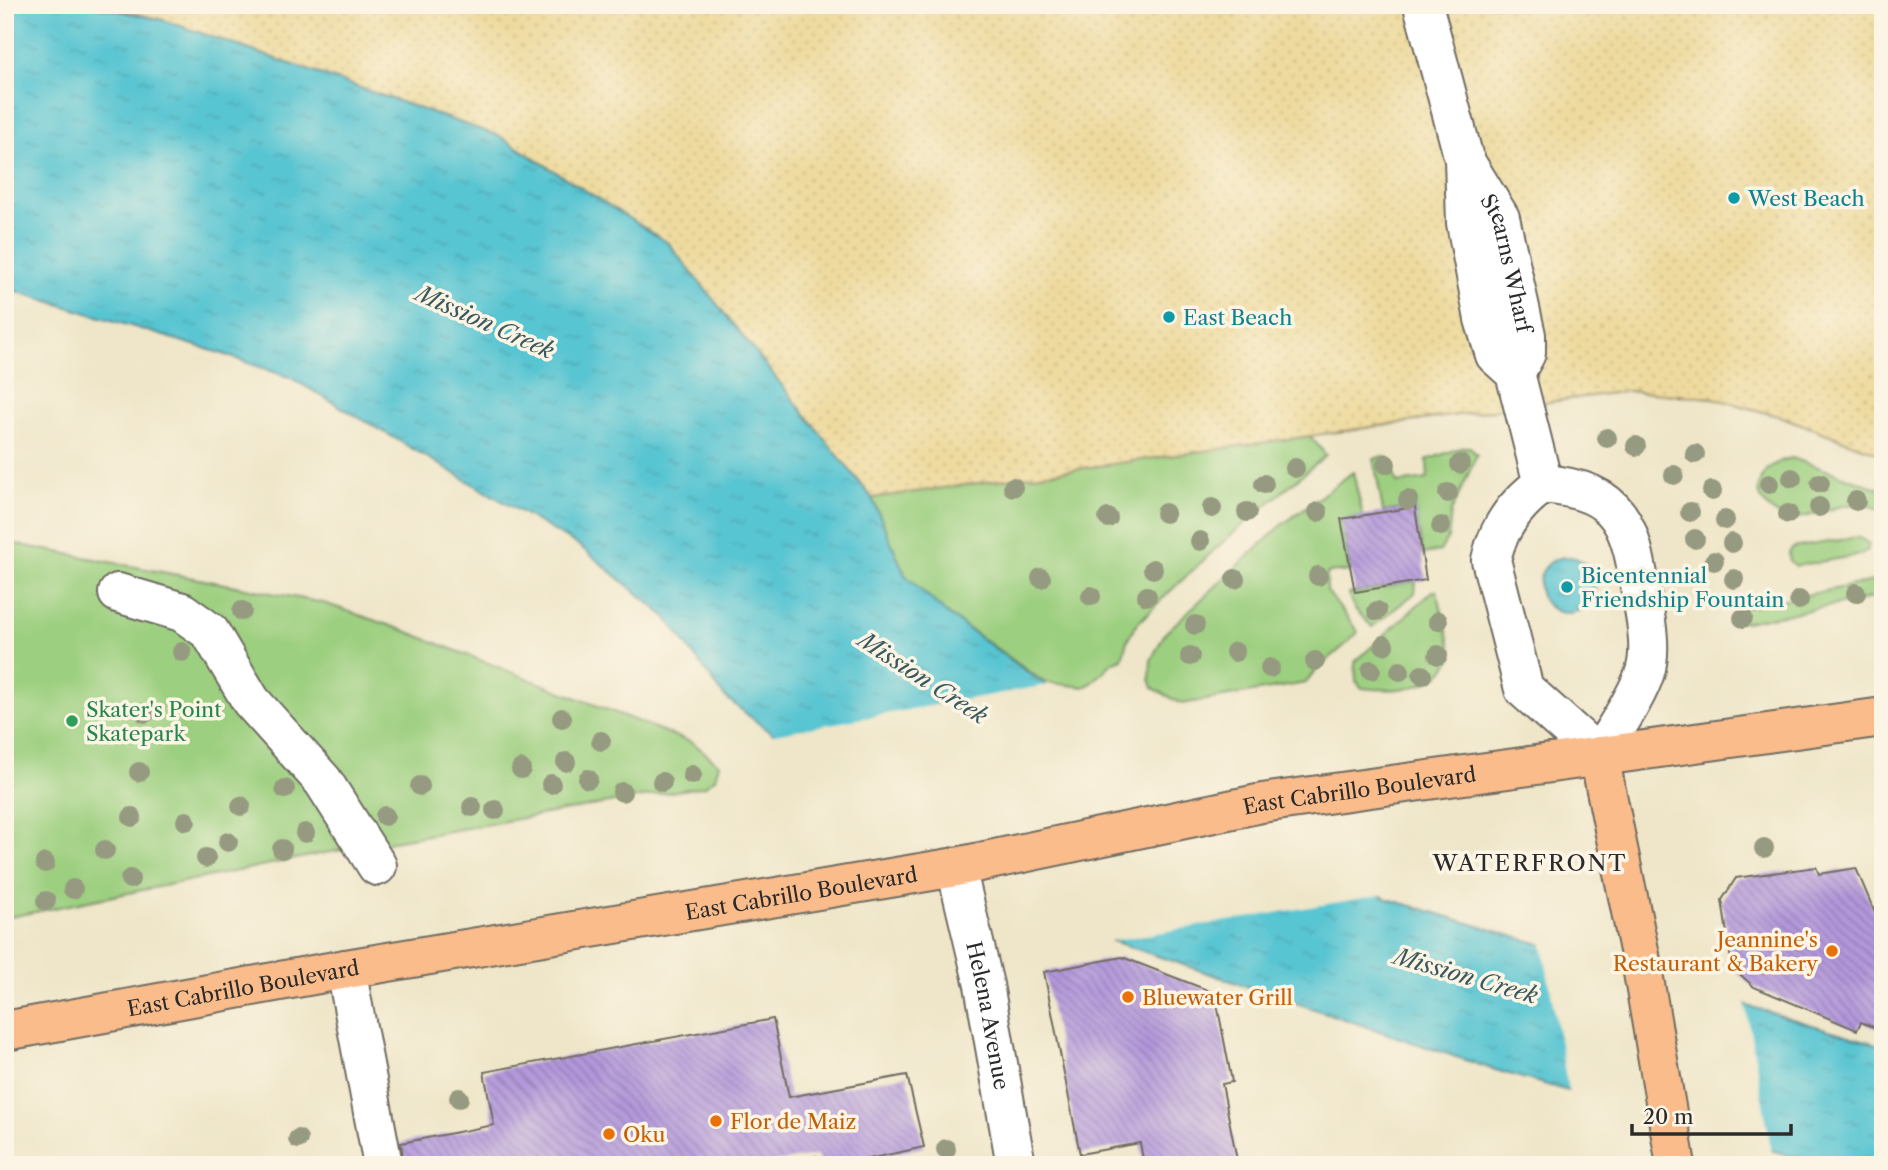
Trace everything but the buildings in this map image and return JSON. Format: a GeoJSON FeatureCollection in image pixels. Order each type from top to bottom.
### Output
{"type":"FeatureCollection","features":[{"type":"Feature","properties":{"kind":"main road","name":"East Cabrillo Boulevard"},"geometry":{"type":"LineString","coordinates":[[5,1031],[346,969],[961,866],[1262,803],[1883,717]]}},
{"type":"Feature","properties":{"kind":"main road"},"geometry":{"type":"LineString","coordinates":[[1599,756],[1640,955],[1676,1161]]}},
{"type":"Feature","properties":{"kind":"street","name":"Stearns Wharf"},"geometry":{"type":"LineString","coordinates":[[1423,5],[1464,159],[1466,223],[1484,319],[1495,355],[1515,373],[1543,484]]}},
{"type":"Feature","properties":{"kind":"street"},"geometry":{"type":"LineString","coordinates":[[1543,484],[1574,487],[1598,498],[1621,519],[1632,540],[1648,631],[1646,671],[1599,756],[1524,689],[1491,560],[1496,538],[1506,520],[1524,497],[1543,484]]}},
{"type":"Feature","properties":{"kind":"street"},"geometry":{"type":"LineString","coordinates":[[118,593],[182,612],[210,632],[251,701],[323,781],[377,866]]}},
{"type":"Feature","properties":{"kind":"street","name":"Helena Avenue"},"geometry":{"type":"LineString","coordinates":[[961,866],[1016,1165]]}},
{"type":"Feature","properties":{"kind":"street"},"geometry":{"type":"LineString","coordinates":[[346,969],[383,1165]]}},
{"type":"Feature","properties":{"kind":"green space"},"geometry":{"type":"Polygon","coordinates":[[[1310,436],[1326,455],[1224,541],[1163,598],[1136,625],[1127,641],[1122,659],[1112,663],[1092,683],[1084,687],[1044,682],[946,613],[905,575],[872,498],[1310,436]]]}},
{"type":"Feature","properties":{"kind":"green space"},"geometry":{"type":"Polygon","coordinates":[[[1470,447],[1477,455],[1451,512],[1448,538],[1440,551],[1423,554],[1414,507],[1383,512],[1374,459],[1383,456],[1389,458],[1397,483],[1428,479],[1427,460],[1470,447]]]}},
{"type":"Feature","properties":{"kind":"green space"},"geometry":{"type":"Polygon","coordinates":[[[1792,458],[1883,490],[1883,510],[1856,504],[1792,518],[1772,511],[1760,495],[1761,478],[1773,465],[1792,458]]]}},
{"type":"Feature","properties":{"kind":"green space"},"geometry":{"type":"Polygon","coordinates":[[[1353,472],[1363,516],[1342,519],[1350,571],[1327,573],[1327,591],[1358,632],[1352,639],[1306,683],[1182,704],[1153,688],[1150,679],[1151,660],[1165,633],[1282,525],[1353,472]]]}},
{"type":"Feature","properties":{"kind":"green space"},"geometry":{"type":"Polygon","coordinates":[[[1858,537],[1869,544],[1867,550],[1860,555],[1796,566],[1790,561],[1789,553],[1793,548],[1858,537]]]}},
{"type":"Feature","properties":{"kind":"green space"},"geometry":{"type":"Polygon","coordinates":[[[5,542],[324,603],[403,630],[693,743],[719,764],[715,778],[705,786],[325,853],[5,918],[5,542]]]}},
{"type":"Feature","properties":{"kind":"green space"},"geometry":{"type":"Polygon","coordinates":[[[1883,579],[1883,596],[1746,622],[1738,620],[1734,615],[1738,609],[1883,579]]]}},
{"type":"Feature","properties":{"kind":"green space"},"geometry":{"type":"Polygon","coordinates":[[[1416,581],[1415,593],[1372,627],[1354,608],[1348,594],[1416,581]]]}},
{"type":"Feature","properties":{"kind":"green space"},"geometry":{"type":"Polygon","coordinates":[[[1433,591],[1437,591],[1453,655],[1446,667],[1437,676],[1415,686],[1388,690],[1362,688],[1356,681],[1355,662],[1433,591]]]}},
{"type":"Feature","properties":{"kind":"sand","name":"East Beach"},"geometry":{"type":"Polygon","coordinates":[[[101,5],[1883,5],[1883,455],[1785,418],[1713,398],[1627,391],[872,498],[668,243],[499,136],[163,20],[101,5]]]}},
{"type":"Feature","properties":{"kind":"water","name":"Mission Creek"},"geometry":{"type":"Polygon","coordinates":[[[5,5],[90,5],[163,20],[499,136],[668,243],[872,498],[905,575],[946,613],[1040,681],[1385,898],[1883,1046],[1883,1165],[1826,1165],[1492,1069],[1101,937],[767,730],[724,696],[666,617],[581,547],[291,378],[220,353],[5,288],[5,5]]]}},
{"type":"Feature","properties":{"kind":"water","name":"Bicentennial Friendship Fountain"},"geometry":{"type":"Polygon","coordinates":[[[1567,557],[1578,559],[1587,565],[1593,574],[1593,596],[1587,605],[1578,611],[1567,613],[1556,611],[1547,605],[1541,596],[1539,585],[1541,574],[1547,565],[1556,559],[1567,557]]]}},
{"type":"Feature","properties":{"kind":"pier"},"geometry":{"type":"Polygon","coordinates":[[[1053,684],[1386,894],[1104,942],[769,735],[1053,684]]]}},
{"type":"Feature","properties":{"kind":"pier"},"geometry":{"type":"Polygon","coordinates":[[[1542,941],[1745,1002],[1772,1154],[1569,1095],[1542,941]]]}},
{"type":"Feature","properties":{"kind":"place","name":"West Beach"},"geometry":{"type":"Point","coordinates":[1734,198]}},
{"type":"Feature","properties":{"kind":"place","name":"East Beach"},"geometry":{"type":"Point","coordinates":[1169,317]}},
{"type":"Feature","properties":{"kind":"place","name":"Bicentennial Friendship Fountain"},"geometry":{"type":"Point","coordinates":[1567,587]}},
{"type":"Feature","properties":{"kind":"place","name":"Skater's Point Skatepark"},"geometry":{"type":"Point","coordinates":[72,721]}},
{"type":"Feature","properties":{"kind":"place","name":"Jeannine's Restaurant & Bakery"},"geometry":{"type":"Point","coordinates":[1832,951]}},
{"type":"Feature","properties":{"kind":"place","name":"Bluewater Grill"},"geometry":{"type":"Point","coordinates":[1128,997]}},
{"type":"Feature","properties":{"kind":"place","name":"Flor de Maiz"},"geometry":{"type":"Point","coordinates":[716,1121]}},
{"type":"Feature","properties":{"kind":"place","name":"Oku"},"geometry":{"type":"Point","coordinates":[609,1134]}},
{"type":"Feature","properties":{"kind":"district","name":"WATERFRONT"},"geometry":{"type":"Point","coordinates":[1530,863]}}]}
